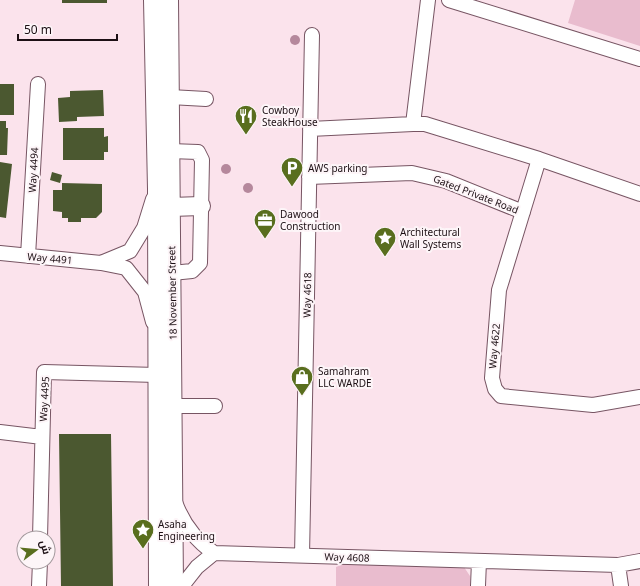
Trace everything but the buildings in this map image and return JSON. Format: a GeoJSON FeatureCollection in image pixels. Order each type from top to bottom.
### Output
{"type":"FeatureCollection","features":[{"type":"Feature","properties":{"kind":"main road","name":"18 November Street"},"geometry":{"type":"LineString","coordinates":[[153,0],[157,189],[158,586]]}},
{"type":"Feature","properties":{"kind":"main road","name":"18 November Street"},"geometry":{"type":"LineString","coordinates":[[169,0],[174,586]]}},
{"type":"Feature","properties":{"kind":"main road"},"geometry":{"type":"LineString","coordinates":[[171,206],[201,206]]}},
{"type":"Feature","properties":{"kind":"street"},"geometry":{"type":"LineString","coordinates":[[413,124],[428,0]]}},
{"type":"Feature","properties":{"kind":"street"},"geometry":{"type":"LineString","coordinates":[[449,0],[640,59]]}},
{"type":"Feature","properties":{"kind":"street","name":"Way 4618"},"geometry":{"type":"LineString","coordinates":[[302,556],[312,35]]}},
{"type":"Feature","properties":{"kind":"street","name":"Way 4494"},"geometry":{"type":"LineString","coordinates":[[28,256],[38,84]]}},
{"type":"Feature","properties":{"kind":"street"},"geometry":{"type":"LineString","coordinates":[[170,97],[206,99]]}},
{"type":"Feature","properties":{"kind":"street"},"geometry":{"type":"LineString","coordinates":[[310,129],[413,124],[437,127],[540,159],[640,194]]}},
{"type":"Feature","properties":{"kind":"street"},"geometry":{"type":"LineString","coordinates":[[170,151],[195,152],[200,154],[202,160],[200,263],[192,271],[172,273]]}},
{"type":"Feature","properties":{"kind":"street","name":"Way 4622"},"geometry":{"type":"LineString","coordinates":[[540,159],[499,290],[492,378],[495,389],[501,396],[593,405],[640,397]]}},
{"type":"Feature","properties":{"kind":"street","name":"Gated Private Road"},"geometry":{"type":"LineString","coordinates":[[309,177],[412,173],[446,181],[523,212]]}},
{"type":"Feature","properties":{"kind":"street","name":"Way 4491"},"geometry":{"type":"LineString","coordinates":[[101,263],[130,251],[144,228],[157,189]]}},
{"type":"Feature","properties":{"kind":"street","name":"Way 4491"},"geometry":{"type":"LineString","coordinates":[[0,253],[101,263],[126,268],[145,292],[158,338]]}},
{"type":"Feature","properties":{"kind":"street","name":"Way 4495"},"geometry":{"type":"LineString","coordinates":[[40,530],[44,372],[157,375]]}},
{"type":"Feature","properties":{"kind":"street"},"geometry":{"type":"LineString","coordinates":[[173,406],[215,406]]}},
{"type":"Feature","properties":{"kind":"street"},"geometry":{"type":"LineString","coordinates":[[0,432],[42,437]]}},
{"type":"Feature","properties":{"kind":"street"},"geometry":{"type":"LineString","coordinates":[[174,500],[189,530],[201,543],[214,553],[197,567],[182,586]]}},
{"type":"Feature","properties":{"kind":"street","name":"Way 4608"},"geometry":{"type":"LineString","coordinates":[[214,553],[618,565],[640,561]]}},
{"type":"Feature","properties":{"kind":"street"},"geometry":{"type":"LineString","coordinates":[[478,586],[479,561]]}},
{"type":"Feature","properties":{"kind":"street"},"geometry":{"type":"LineString","coordinates":[[618,565],[621,586]]}},
{"type":"Feature","properties":{"kind":"street"},"geometry":{"type":"LineString","coordinates":[[39,586],[40,570]]}},
{"type":"Feature","properties":{"kind":"shaded area"},"geometry":{"type":"Polygon","coordinates":[[[575,0],[640,0],[640,46],[568,23],[575,0]]]}},
{"type":"Feature","properties":{"kind":"shaded area"},"geometry":{"type":"Polygon","coordinates":[[[344,564],[464,567],[470,576],[470,586],[336,586],[336,567],[344,564]]]}},
{"type":"Feature","properties":{"kind":"place","name":"Cowboy SteakHouse"},"geometry":{"type":"Point","coordinates":[246,136]}},
{"type":"Feature","properties":{"kind":"place","name":"AWS parking"},"geometry":{"type":"Point","coordinates":[292,188]}},
{"type":"Feature","properties":{"kind":"place","name":"Dawood Construction"},"geometry":{"type":"Point","coordinates":[265,240]}},
{"type":"Feature","properties":{"kind":"place","name":"Architectural Wall Systems"},"geometry":{"type":"Point","coordinates":[385,258]}},
{"type":"Feature","properties":{"kind":"place","name":"Samahram LLC WARDE"},"geometry":{"type":"Point","coordinates":[302,396]}},
{"type":"Feature","properties":{"kind":"place","name":"Asaha Engineering"},"geometry":{"type":"Point","coordinates":[143,550]}}]}
